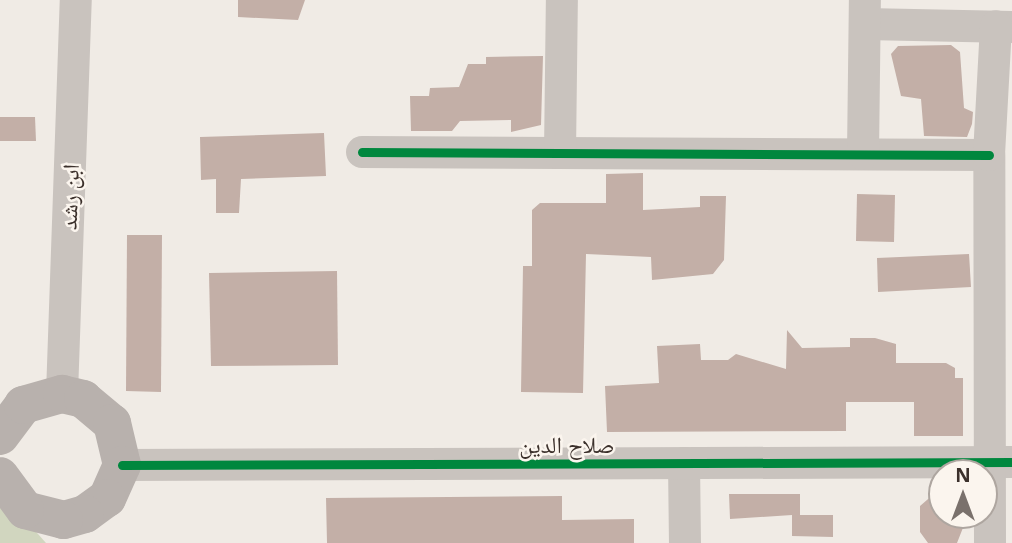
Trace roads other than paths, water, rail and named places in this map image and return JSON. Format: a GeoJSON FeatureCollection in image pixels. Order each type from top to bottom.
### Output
{"type":"FeatureCollection","features":[{"type":"Feature","properties":{"kind":"main road"},"geometry":{"type":"LineString","coordinates":[[0,436],[23,405],[62,394],[83,399],[112,424],[122,465],[107,498],[64,531],[25,510],[0,476]]}},
{"type":"Feature","properties":{"kind":"street","name":"ابن رشد"},"geometry":{"type":"LineString","coordinates":[[62,394],[76,0]]}},
{"type":"Feature","properties":{"kind":"street"},"geometry":{"type":"LineString","coordinates":[[560,153],[562,0]]}},
{"type":"Feature","properties":{"kind":"street"},"geometry":{"type":"LineString","coordinates":[[863,153],[865,12],[1004,27],[989,155],[1001,462],[990,543]]}},
{"type":"Feature","properties":{"kind":"street"},"geometry":{"type":"LineString","coordinates":[[362,152],[989,155]]}},
{"type":"Feature","properties":{"kind":"street","name":"صلاح الدين"},"geometry":{"type":"LineString","coordinates":[[122,465],[1001,462]]}},
{"type":"Feature","properties":{"kind":"street"},"geometry":{"type":"LineString","coordinates":[[684,463],[685,543]]}}]}
